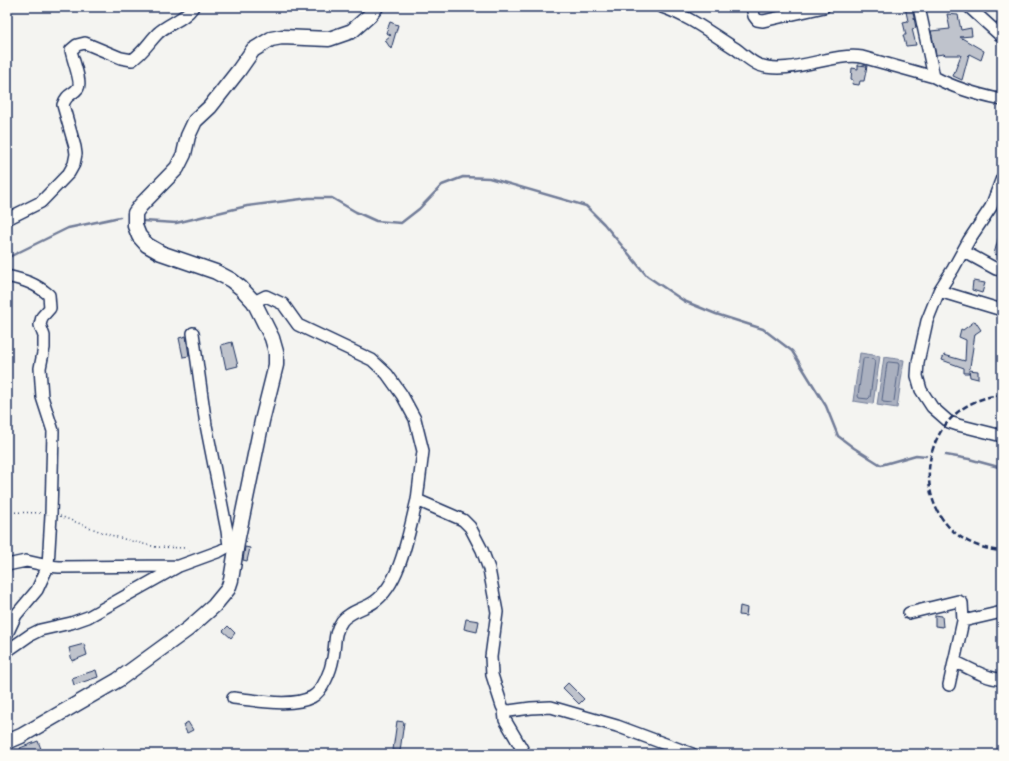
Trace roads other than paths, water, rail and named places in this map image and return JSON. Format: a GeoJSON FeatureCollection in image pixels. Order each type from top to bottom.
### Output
{"type":"FeatureCollection","features":[{"type":"Feature","properties":{"kind":"main road"},"geometry":{"type":"LineString","coordinates":[[7,742],[21,736],[118,680],[188,629],[214,606],[228,589],[231,580],[234,541],[276,365],[276,352],[272,338],[254,302],[231,280],[216,272],[161,253],[147,245],[139,236],[135,226],[135,213],[178,168],[184,154],[188,136],[195,121],[210,106],[253,50],[271,38],[329,39],[352,31],[376,7]]}},
{"type":"Feature","properties":{"kind":"street"},"geometry":{"type":"LineString","coordinates":[[7,219],[41,202],[69,174],[74,164],[76,154],[75,147],[63,104],[65,98],[78,88],[80,82],[71,50],[76,45],[85,43],[121,58],[132,60],[138,56],[159,32],[188,14],[193,7]]}},
{"type":"Feature","properties":{"kind":"street"},"geometry":{"type":"LineString","coordinates":[[662,7],[678,10],[759,64],[776,68],[812,64],[852,55],[934,77],[959,88],[1002,100]]}},
{"type":"Feature","properties":{"kind":"street"},"geometry":{"type":"LineString","coordinates":[[752,7],[754,16],[757,20],[763,21],[824,7]]}},
{"type":"Feature","properties":{"kind":"street"},"geometry":{"type":"LineString","coordinates":[[919,7],[934,77]]}},
{"type":"Feature","properties":{"kind":"street"},"geometry":{"type":"LineString","coordinates":[[969,7],[1002,38]]}},
{"type":"Feature","properties":{"kind":"street"},"geometry":{"type":"LineString","coordinates":[[1002,178],[991,207],[969,240],[939,291],[927,321],[918,362],[917,376],[921,390],[932,407],[949,422],[1002,436]]}},
{"type":"Feature","properties":{"kind":"street"},"geometry":{"type":"LineString","coordinates":[[963,251],[996,269],[1002,270]]}},
{"type":"Feature","properties":{"kind":"street"},"geometry":{"type":"LineString","coordinates":[[7,276],[38,286],[49,295],[50,308],[42,317],[40,325],[44,336],[44,348],[40,368],[42,397],[53,431],[48,566],[37,590],[16,615],[7,634]]}},
{"type":"Feature","properties":{"kind":"street"},"geometry":{"type":"LineString","coordinates":[[939,291],[1002,310]]}},
{"type":"Feature","properties":{"kind":"street"},"geometry":{"type":"LineString","coordinates":[[233,698],[287,702],[300,701],[313,697],[324,685],[334,658],[336,629],[344,618],[374,602],[387,589],[400,564],[417,500],[423,450],[415,419],[402,395],[387,374],[372,360],[298,325],[283,304],[266,296],[254,302]]}},
{"type":"Feature","properties":{"kind":"street"},"geometry":{"type":"LineString","coordinates":[[7,651],[40,630],[71,623],[88,617],[179,566],[220,551],[234,541],[228,531],[206,425],[193,333]]}},
{"type":"Feature","properties":{"kind":"street"},"geometry":{"type":"LineString","coordinates":[[417,500],[464,520],[470,527],[482,550],[490,569],[497,612],[492,657],[492,676],[504,710],[505,720],[525,754]]}},
{"type":"Feature","properties":{"kind":"street"},"geometry":{"type":"LineString","coordinates":[[7,565],[26,561],[48,566],[179,566]]}},
{"type":"Feature","properties":{"kind":"street"},"geometry":{"type":"LineString","coordinates":[[909,613],[958,601],[962,603],[963,621],[949,685]]}},
{"type":"Feature","properties":{"kind":"street"},"geometry":{"type":"LineString","coordinates":[[963,621],[1002,612]]}},
{"type":"Feature","properties":{"kind":"street"},"geometry":{"type":"LineString","coordinates":[[954,662],[985,675],[1002,679]]}},
{"type":"Feature","properties":{"kind":"street"},"geometry":{"type":"LineString","coordinates":[[504,710],[509,711],[551,707],[617,726],[692,754]]}},
{"type":"Feature","properties":{"kind":"water"},"geometry":{"type":"Polygon","coordinates":[[[860,353],[880,356],[873,404],[853,401],[860,353]]]}},
{"type":"Feature","properties":{"kind":"water"},"geometry":{"type":"Polygon","coordinates":[[[884,357],[904,360],[897,408],[877,405],[884,357]]]}},
{"type":"Feature","properties":{"kind":"waterway"},"geometry":{"type":"LineString","coordinates":[[143,221],[176,223],[247,206],[309,198],[332,198],[356,212],[376,221],[401,223],[419,209],[442,185],[463,177],[489,178],[586,206],[604,224],[647,276],[684,301],[716,314],[763,329],[792,351],[826,406],[838,436],[854,448],[881,465],[916,455],[926,456]]}},
{"type":"Feature","properties":{"kind":"waterway"},"geometry":{"type":"LineString","coordinates":[[7,258],[68,228],[120,217]]}},
{"type":"Feature","properties":{"kind":"waterway"},"geometry":{"type":"LineString","coordinates":[[946,455],[969,459],[1002,468]]}},
{"type":"Feature","properties":{"kind":"railway"},"geometry":{"type":"LineString","coordinates":[[1002,395],[971,404],[948,421],[934,446],[929,473],[933,500],[946,524],[969,542],[1002,551]]}}]}
